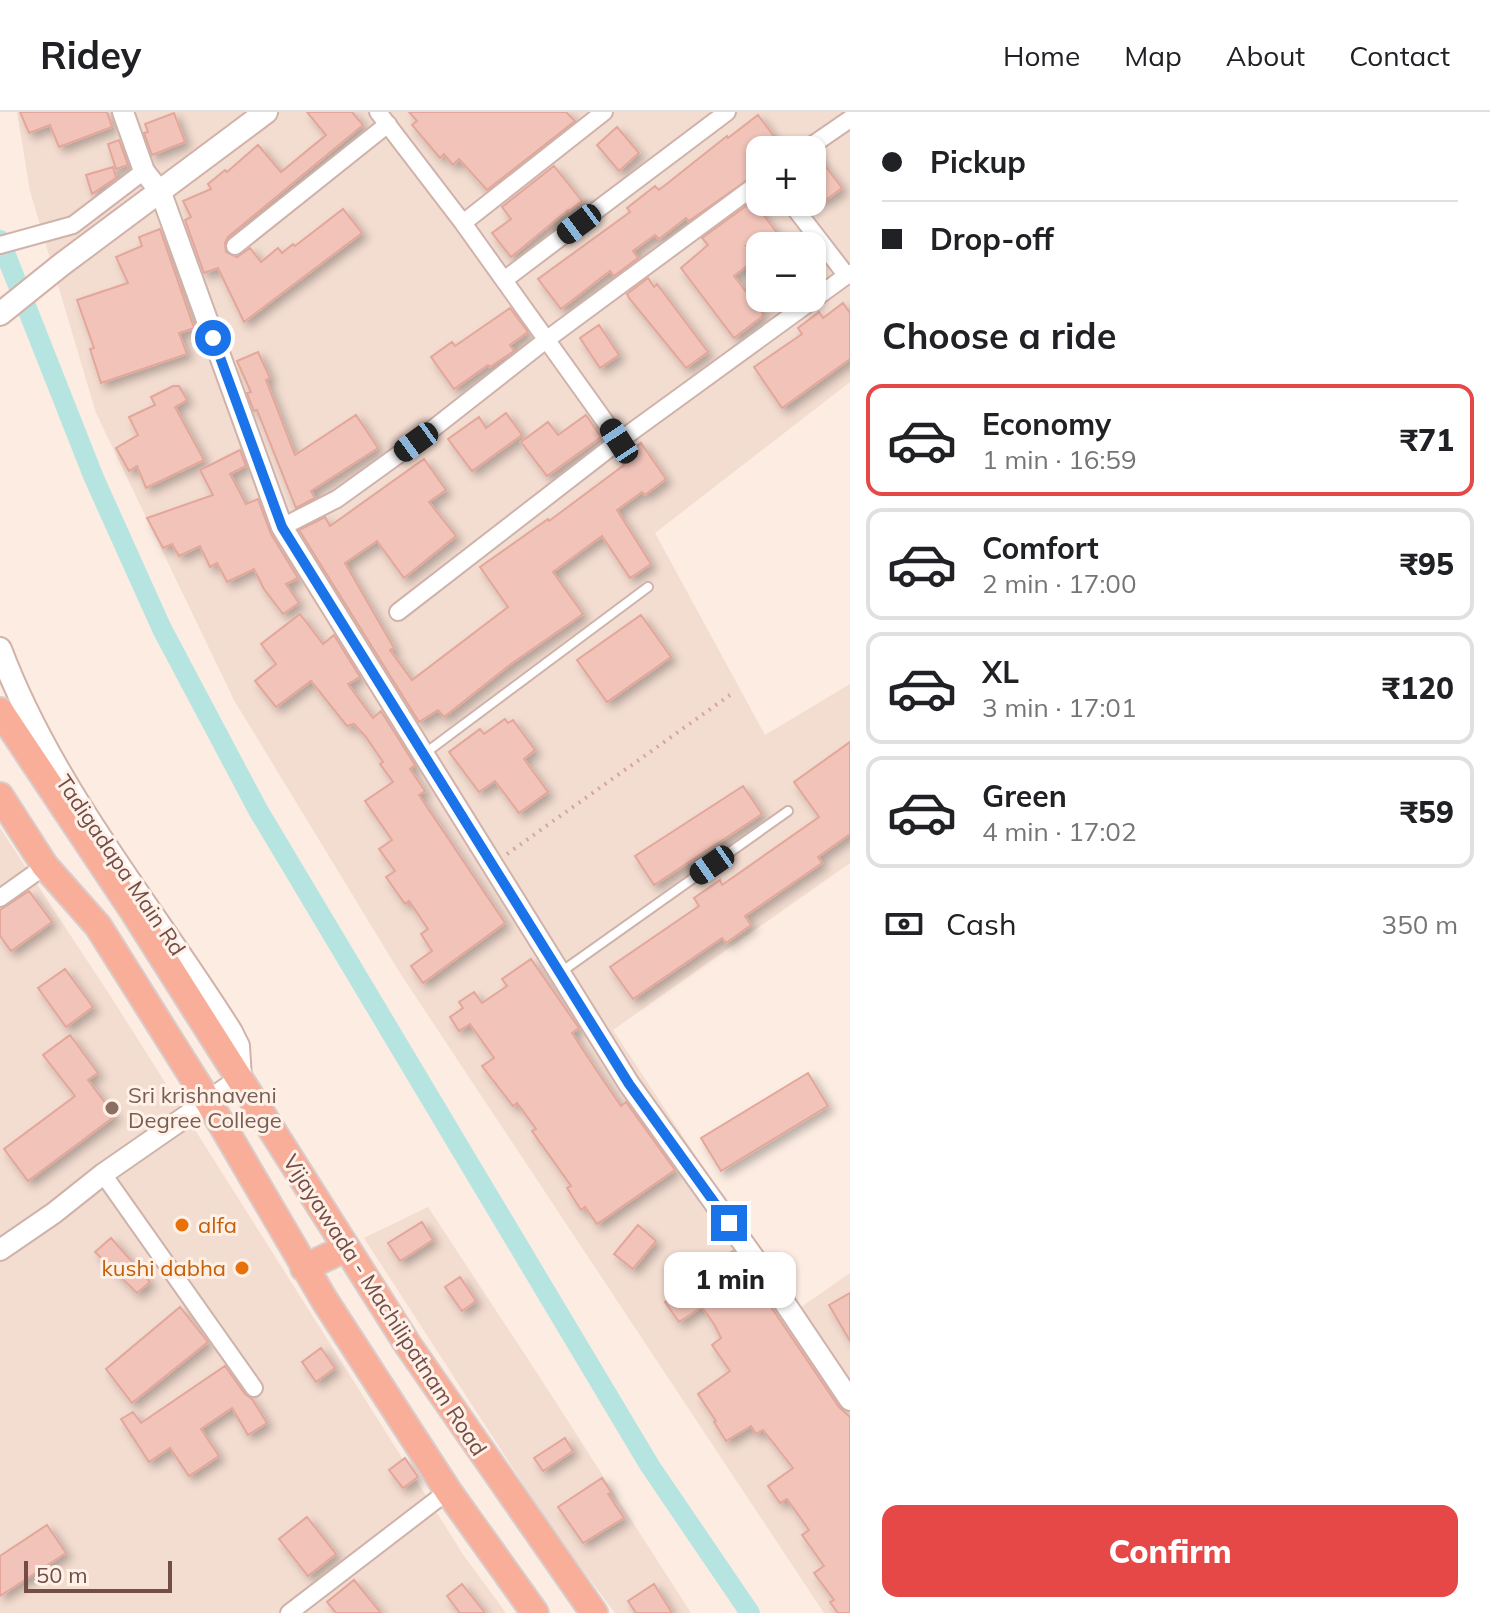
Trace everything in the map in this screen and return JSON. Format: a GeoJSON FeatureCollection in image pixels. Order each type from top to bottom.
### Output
{"type":"FeatureCollection","features":[{"type":"Feature","properties":{"kind":"highway","name":"Vijayawada - Machilipatnam Road"},"geometry":{"type":"LineString","coordinates":[[0,711],[134,912],[408,1345],[594,1613]]}},
{"type":"Feature","properties":{"kind":"highway","name":"Vijayawada - Machilipatnam Road"},"geometry":{"type":"LineString","coordinates":[[0,796],[45,866],[98,926],[208,1101],[304,1268],[448,1491],[535,1613]]}},
{"type":"Feature","properties":{"kind":"highway"},"geometry":{"type":"LineString","coordinates":[[304,1268],[346,1248]]}},
{"type":"Feature","properties":{"kind":"main road"},"geometry":{"type":"LineString","coordinates":[[0,314],[266,112]]}},
{"type":"Feature","properties":{"kind":"main road","name":"Tadigadapa Main Rd"},"geometry":{"type":"LineString","coordinates":[[0,649],[28,716],[69,790],[231,1032],[238,1046],[240,1079]]}},
{"type":"Feature","properties":{"kind":"street"},"geometry":{"type":"LineString","coordinates":[[123,112],[144,171],[161,193],[282,527],[629,1084],[844,1377],[850,1400]]}},
{"type":"Feature","properties":{"kind":"street"},"geometry":{"type":"LineString","coordinates":[[463,223],[604,112]]}},
{"type":"Feature","properties":{"kind":"street"},"geometry":{"type":"LineString","coordinates":[[504,280],[727,112]]}},
{"type":"Feature","properties":{"kind":"street"},"geometry":{"type":"LineString","coordinates":[[235,246],[383,118],[463,223],[619,441]]}},
{"type":"Feature","properties":{"kind":"street"},"geometry":{"type":"LineString","coordinates":[[825,136],[850,119]]}},
{"type":"Feature","properties":{"kind":"street"},"geometry":{"type":"LineString","coordinates":[[0,245],[73,225],[144,171]]}},
{"type":"Feature","properties":{"kind":"street"},"geometry":{"type":"LineString","coordinates":[[282,527],[337,499],[360,483],[746,192]]}},
{"type":"Feature","properties":{"kind":"street"},"geometry":{"type":"LineString","coordinates":[[398,612],[619,441],[848,274],[801,216]]}},
{"type":"Feature","properties":{"kind":"street"},"geometry":{"type":"LineString","coordinates":[[0,898],[45,866]]}},
{"type":"Feature","properties":{"kind":"street"},"geometry":{"type":"LineString","coordinates":[[0,1250],[240,1079]]}},
{"type":"Feature","properties":{"kind":"street"},"geometry":{"type":"LineString","coordinates":[[103,1174],[254,1388]]}},
{"type":"Feature","properties":{"kind":"street"},"geometry":{"type":"LineString","coordinates":[[289,1613],[448,1491]]}},
{"type":"Feature","properties":{"kind":"lane"},"geometry":{"type":"LineString","coordinates":[[423,754],[648,587]]}},
{"type":"Feature","properties":{"kind":"lane"},"geometry":{"type":"LineString","coordinates":[[560,972],[788,811]]}},
{"type":"Feature","properties":{"kind":"path"},"geometry":{"type":"LineString","coordinates":[[492,865],[730,695]]}},
{"type":"Feature","properties":{"kind":"shaded area"},"geometry":{"type":"Polygon","coordinates":[[[17,112],[850,112],[850,382],[655,533],[765,735],[850,684],[850,863],[613,1030],[797,1310],[850,1273],[850,1613],[824,1613],[400,973],[234,700],[96,413],[30,191],[17,112]]]}},
{"type":"Feature","properties":{"kind":"shaded area"},"geometry":{"type":"Polygon","coordinates":[[[0,828],[113,1000],[464,1556],[506,1613],[0,1613],[0,828]]]}},
{"type":"Feature","properties":{"kind":"shaded area"},"geometry":{"type":"Polygon","coordinates":[[[428,1207],[691,1613],[615,1613],[555,1533],[364,1238],[428,1207]]]}},
{"type":"Feature","properties":{"kind":"building"},"geometry":{"type":"Polygon","coordinates":[[[20,112],[107,112],[112,127],[59,147],[50,125],[29,133],[20,112]]]}},
{"type":"Feature","properties":{"kind":"building"},"geometry":{"type":"Polygon","coordinates":[[[307,112],[352,112],[363,125],[228,237],[226,252],[237,257],[250,248],[261,262],[278,248],[282,253],[293,244],[295,246],[343,209],[362,233],[244,322],[218,268],[204,273],[185,220],[191,217],[183,201],[211,189],[208,184],[258,145],[281,172],[326,135],[307,112]]]}},
{"type":"Feature","properties":{"kind":"building"},"geometry":{"type":"Polygon","coordinates":[[[409,112],[566,112],[575,121],[487,190],[459,159],[453,165],[444,154],[440,158],[412,125],[417,121],[409,112]]]}},
{"type":"Feature","properties":{"kind":"building"},"geometry":{"type":"Polygon","coordinates":[[[174,113],[185,142],[152,155],[144,133],[148,132],[145,124],[174,113]]]}},
{"type":"Feature","properties":{"kind":"building"},"geometry":{"type":"Polygon","coordinates":[[[758,115],[774,136],[746,136],[746,181],[689,221],[686,218],[659,239],[655,235],[633,251],[638,258],[614,276],[610,271],[561,309],[538,279],[630,212],[627,208],[655,186],[659,190],[758,115]]]}},
{"type":"Feature","properties":{"kind":"building"},"geometry":{"type":"Polygon","coordinates":[[[617,127],[639,153],[619,171],[597,145],[617,127]]]}},
{"type":"Feature","properties":{"kind":"building"},"geometry":{"type":"Polygon","coordinates":[[[119,140],[128,165],[116,169],[108,144],[119,140]]]}},
{"type":"Feature","properties":{"kind":"building"},"geometry":{"type":"Polygon","coordinates":[[[554,166],[582,201],[511,257],[492,233],[511,219],[502,207],[554,166]]]}},
{"type":"Feature","properties":{"kind":"building"},"geometry":{"type":"Polygon","coordinates":[[[113,167],[116,178],[92,194],[86,175],[113,167]]]}},
{"type":"Feature","properties":{"kind":"building"},"geometry":{"type":"Polygon","coordinates":[[[826,167],[842,188],[826,200],[826,167]]]}},
{"type":"Feature","properties":{"kind":"building"},"geometry":{"type":"Polygon","coordinates":[[[746,206],[746,216],[764,216],[776,232],[746,232],[746,267],[734,276],[746,292],[746,312],[762,312],[764,315],[734,338],[681,268],[708,245],[702,238],[746,206]]]}},
{"type":"Feature","properties":{"kind":"building"},"geometry":{"type":"Polygon","coordinates":[[[160,229],[194,328],[179,333],[187,354],[101,383],[90,349],[94,348],[77,300],[128,283],[116,257],[142,246],[139,237],[160,229]]]}},
{"type":"Feature","properties":{"kind":"building"},"geometry":{"type":"Polygon","coordinates":[[[648,278],[654,287],[657,284],[708,352],[686,368],[627,294],[648,278]]]}},
{"type":"Feature","properties":{"kind":"building"},"geometry":{"type":"Polygon","coordinates":[[[843,303],[850,313],[850,359],[782,408],[754,367],[802,334],[798,328],[819,312],[823,318],[843,303]]]}},
{"type":"Feature","properties":{"kind":"building"},"geometry":{"type":"Polygon","coordinates":[[[510,308],[528,332],[510,345],[514,351],[454,389],[431,357],[452,342],[455,346],[510,308]]]}},
{"type":"Feature","properties":{"kind":"building"},"geometry":{"type":"Polygon","coordinates":[[[599,325],[619,355],[600,368],[580,338],[599,325]]]}},
{"type":"Feature","properties":{"kind":"building"},"geometry":{"type":"Polygon","coordinates":[[[258,352],[270,378],[266,380],[295,455],[356,415],[378,448],[311,491],[315,498],[296,508],[257,410],[254,411],[247,393],[251,392],[237,361],[258,352]]]}},
{"type":"Feature","properties":{"kind":"building"},"geometry":{"type":"Polygon","coordinates":[[[179,386],[187,400],[175,407],[204,460],[146,488],[137,466],[129,471],[116,448],[138,435],[129,417],[155,405],[151,397],[179,386]]]}},
{"type":"Feature","properties":{"kind":"building"},"geometry":{"type":"Polygon","coordinates":[[[506,413],[522,435],[472,471],[448,439],[479,417],[486,428],[506,413]]]}},
{"type":"Feature","properties":{"kind":"building"},"geometry":{"type":"Polygon","coordinates":[[[586,415],[601,437],[547,476],[521,442],[548,422],[558,435],[586,415]]]}},
{"type":"Feature","properties":{"kind":"building"},"geometry":{"type":"Polygon","coordinates":[[[641,443],[666,479],[617,510],[651,564],[630,578],[602,536],[553,572],[583,614],[511,664],[444,717],[438,710],[419,722],[299,530],[325,517],[330,526],[424,459],[446,490],[429,502],[456,536],[404,578],[377,541],[345,563],[394,648],[390,650],[412,680],[508,607],[480,567],[624,465],[619,459],[641,443]]]}},
{"type":"Feature","properties":{"kind":"building"},"geometry":{"type":"Polygon","coordinates":[[[240,450],[246,466],[230,474],[246,504],[258,499],[271,534],[298,578],[286,584],[299,603],[283,614],[264,589],[254,569],[227,582],[217,563],[210,567],[200,546],[179,556],[172,544],[163,548],[147,518],[213,495],[200,470],[240,450]]]}},
{"type":"Feature","properties":{"kind":"building"},"geometry":{"type":"Polygon","coordinates":[[[300,614],[323,644],[334,635],[360,677],[348,684],[373,718],[381,711],[415,765],[410,769],[425,791],[419,795],[505,923],[423,983],[411,966],[432,951],[421,934],[428,929],[409,901],[405,904],[386,877],[395,871],[379,849],[392,840],[365,801],[393,782],[380,764],[383,762],[366,737],[354,724],[347,726],[311,681],[276,707],[255,681],[276,664],[261,644],[300,614]]]}},
{"type":"Feature","properties":{"kind":"building"},"geometry":{"type":"Polygon","coordinates":[[[641,615],[671,657],[607,702],[577,660],[641,615]]]}},
{"type":"Feature","properties":{"kind":"building"},"geometry":{"type":"Polygon","coordinates":[[[505,719],[508,723],[513,720],[535,750],[524,759],[548,792],[519,813],[495,781],[479,792],[449,752],[480,729],[484,734],[505,719]]]}},
{"type":"Feature","properties":{"kind":"building"},"geometry":{"type":"Polygon","coordinates":[[[850,742],[850,834],[818,857],[822,863],[745,916],[751,925],[726,943],[722,938],[633,999],[610,967],[699,906],[694,898],[720,880],[722,885],[819,817],[794,782],[850,742]]]}},
{"type":"Feature","properties":{"kind":"building"},"geometry":{"type":"Polygon","coordinates":[[[743,786],[762,814],[654,885],[635,856],[743,786]]]}},
{"type":"Feature","properties":{"kind":"building"},"geometry":{"type":"Polygon","coordinates":[[[29,891],[52,922],[11,951],[0,936],[0,910],[29,891]]]}},
{"type":"Feature","properties":{"kind":"building"},"geometry":{"type":"Polygon","coordinates":[[[531,959],[579,1028],[572,1033],[597,1071],[621,1106],[626,1102],[675,1170],[597,1224],[585,1207],[581,1210],[567,1188],[571,1186],[532,1131],[536,1129],[517,1103],[513,1106],[482,1066],[494,1058],[470,1024],[459,1031],[450,1017],[463,1008],[459,1002],[474,992],[482,1003],[507,986],[502,979],[531,959]]]}},
{"type":"Feature","properties":{"kind":"building"},"geometry":{"type":"Polygon","coordinates":[[[65,969],[93,1007],[66,1027],[38,988],[65,969]]]}},
{"type":"Feature","properties":{"kind":"building"},"geometry":{"type":"Polygon","coordinates":[[[70,1035],[98,1073],[88,1080],[115,1116],[28,1181],[4,1149],[75,1096],[43,1055],[70,1035]]]}},
{"type":"Feature","properties":{"kind":"building"},"geometry":{"type":"Polygon","coordinates":[[[808,1073],[828,1106],[721,1171],[701,1138],[808,1073]]]}},
{"type":"Feature","properties":{"kind":"building"},"geometry":{"type":"Polygon","coordinates":[[[422,1222],[433,1240],[400,1261],[388,1243],[422,1222]]]}},
{"type":"Feature","properties":{"kind":"building"},"geometry":{"type":"Polygon","coordinates":[[[638,1225],[656,1241],[633,1269],[614,1254],[638,1225]]]}},
{"type":"Feature","properties":{"kind":"building"},"geometry":{"type":"Polygon","coordinates":[[[111,1238],[150,1282],[137,1293],[95,1252],[111,1238]]]}},
{"type":"Feature","properties":{"kind":"building"},"geometry":{"type":"Polygon","coordinates":[[[733,1251],[839,1407],[850,1417],[850,1613],[838,1613],[830,1602],[834,1600],[814,1573],[824,1566],[802,1535],[809,1530],[787,1499],[780,1503],[768,1486],[793,1468],[763,1430],[756,1434],[751,1426],[726,1441],[698,1394],[730,1371],[712,1345],[721,1338],[714,1324],[702,1307],[679,1322],[665,1302],[733,1251]]]}},
{"type":"Feature","properties":{"kind":"building"},"geometry":{"type":"Polygon","coordinates":[[[460,1277],[476,1301],[462,1311],[445,1287],[460,1277]]]}},
{"type":"Feature","properties":{"kind":"building"},"geometry":{"type":"Polygon","coordinates":[[[850,1293],[850,1341],[829,1305],[850,1293]]]}},
{"type":"Feature","properties":{"kind":"building"},"geometry":{"type":"Polygon","coordinates":[[[180,1307],[208,1342],[132,1403],[106,1369],[180,1307]]]}},
{"type":"Feature","properties":{"kind":"building"},"geometry":{"type":"Polygon","coordinates":[[[321,1348],[335,1368],[316,1382],[302,1362],[321,1348]]]}},
{"type":"Feature","properties":{"kind":"building"},"geometry":{"type":"Polygon","coordinates":[[[225,1366],[267,1423],[248,1435],[232,1408],[201,1429],[219,1456],[189,1476],[170,1448],[149,1462],[121,1419],[133,1412],[141,1423],[225,1366]]]}},
{"type":"Feature","properties":{"kind":"building"},"geometry":{"type":"Polygon","coordinates":[[[565,1438],[573,1451],[543,1471],[534,1458],[565,1438]]]}},
{"type":"Feature","properties":{"kind":"building"},"geometry":{"type":"Polygon","coordinates":[[[405,1458],[418,1477],[403,1488],[389,1470],[405,1458]]]}},
{"type":"Feature","properties":{"kind":"building"},"geometry":{"type":"Polygon","coordinates":[[[602,1478],[611,1492],[608,1494],[624,1518],[583,1543],[558,1507],[602,1478]]]}},
{"type":"Feature","properties":{"kind":"building"},"geometry":{"type":"Polygon","coordinates":[[[307,1517],[336,1554],[308,1576],[279,1539],[307,1517]]]}},
{"type":"Feature","properties":{"kind":"building"},"geometry":{"type":"Polygon","coordinates":[[[47,1525],[66,1553],[0,1596],[0,1556],[47,1525]]]}},
{"type":"Feature","properties":{"kind":"building"},"geometry":{"type":"Polygon","coordinates":[[[354,1580],[381,1613],[336,1613],[327,1602],[354,1580]]]}},
{"type":"Feature","properties":{"kind":"building"},"geometry":{"type":"Polygon","coordinates":[[[462,1584],[485,1613],[460,1613],[447,1596],[462,1584]]]}},
{"type":"Feature","properties":{"kind":"building"},"geometry":{"type":"Polygon","coordinates":[[[654,1584],[672,1613],[636,1613],[628,1601],[654,1584]]]}},
{"type":"Feature","properties":{"kind":"waterway"},"geometry":{"type":"LineString","coordinates":[[0,240],[94,478],[162,629],[258,810],[650,1466],[750,1613]]}},
{"type":"Feature","properties":{"kind":"place","name":"Sri krishnaveni Degree College"},"geometry":{"type":"Point","coordinates":[112,1108]}},
{"type":"Feature","properties":{"kind":"place","name":"alfa"},"geometry":{"type":"Point","coordinates":[182,1225]}},
{"type":"Feature","properties":{"kind":"place","name":"kushi dabha"},"geometry":{"type":"Point","coordinates":[242,1268]}},
{"type":"Feature","properties":{"kind":"route"},"geometry":{"type":"LineString","coordinates":[[213,338],[282,527],[629,1084],[729,1223]]}}]}
